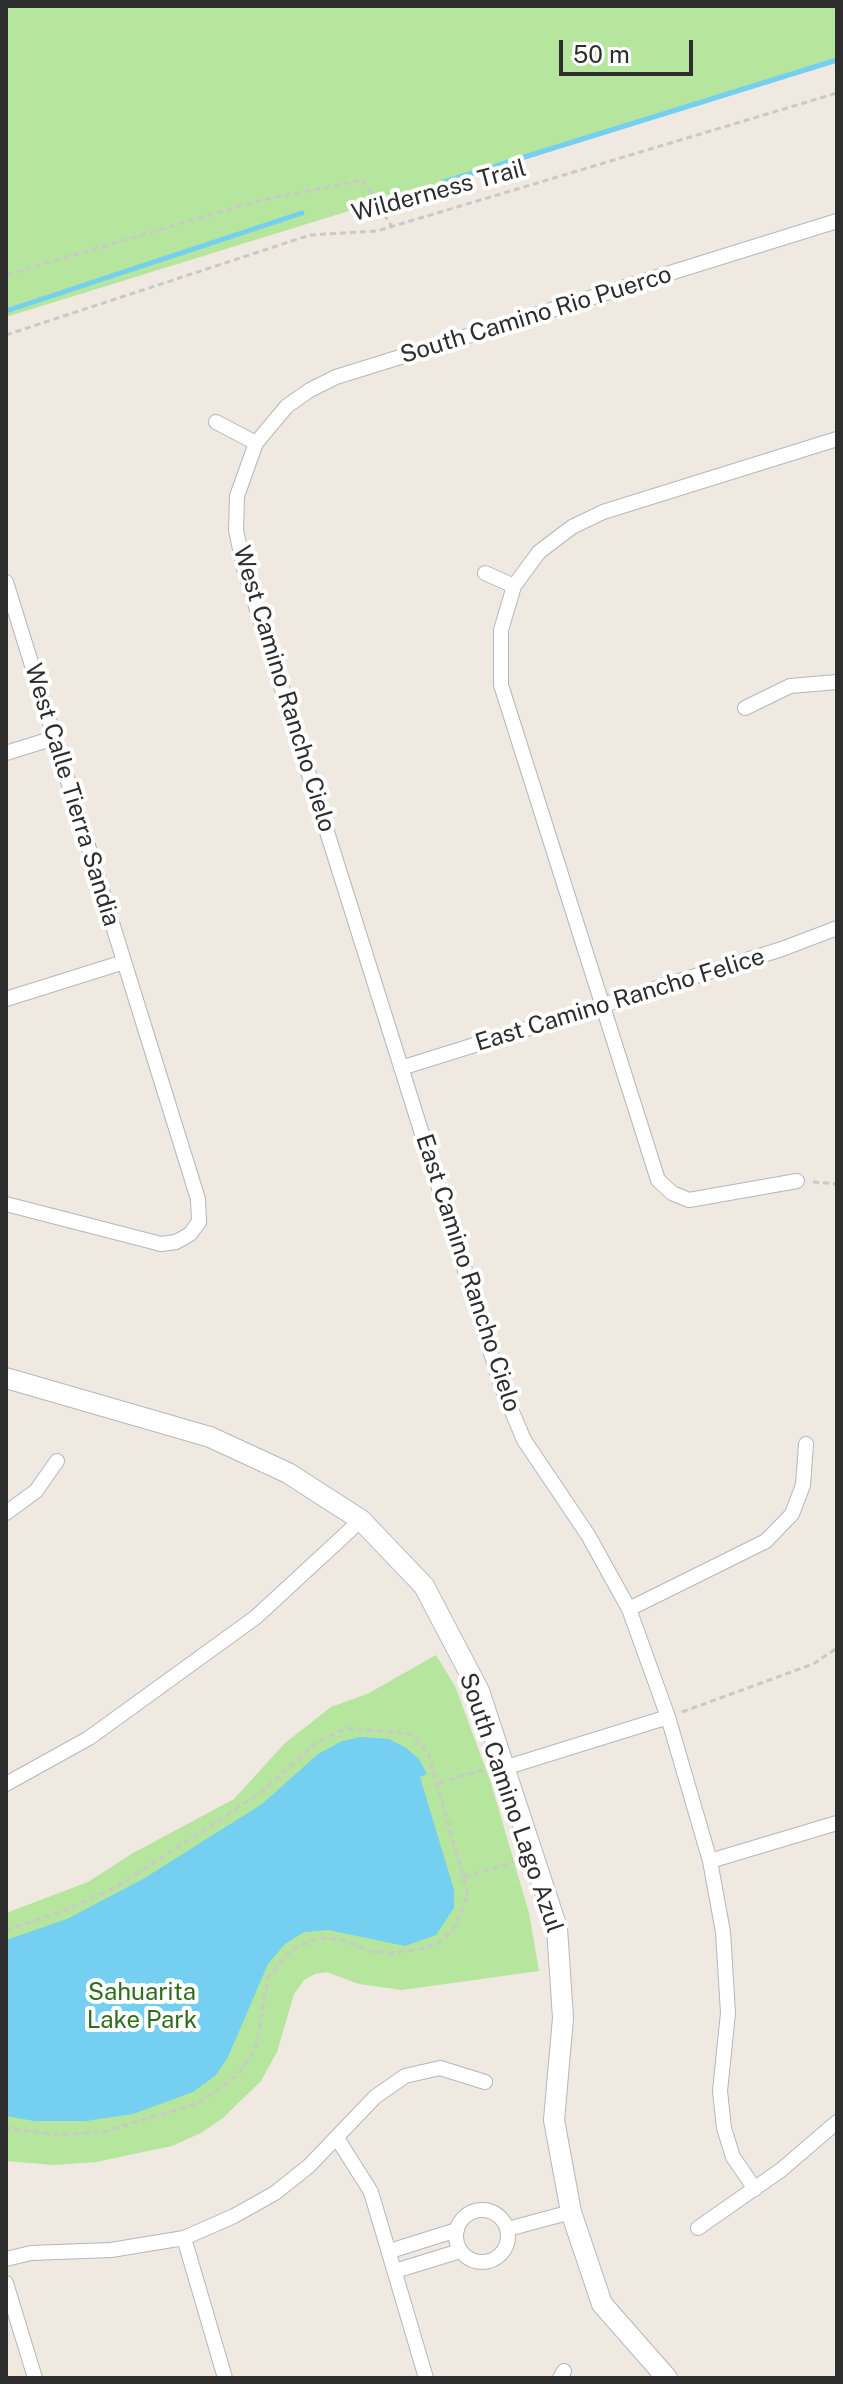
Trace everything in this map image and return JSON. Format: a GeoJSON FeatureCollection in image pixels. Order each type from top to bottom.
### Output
{"type":"FeatureCollection","features":[{"type":"Feature","properties":{"kind":"street","name":"South Camino Rio Puerco"},"geometry":{"type":"LineString","coordinates":[[256,443],[287,406],[336,377],[837,221]]}},
{"type":"Feature","properties":{"kind":"street"},"geometry":{"type":"LineString","coordinates":[[216,422],[256,443]]}},
{"type":"Feature","properties":{"kind":"street"},"geometry":{"type":"LineString","coordinates":[[797,1181],[689,1200],[672,1193],[658,1180],[501,685],[501,630],[514,586],[539,552],[572,527],[603,512],[837,439]]}},
{"type":"Feature","properties":{"kind":"street","name":"West Camino Rancho Cielo"},"geometry":{"type":"LineString","coordinates":[[256,443],[237,496],[236,530],[331,843]]}},
{"type":"Feature","properties":{"kind":"street"},"geometry":{"type":"LineString","coordinates":[[485,573],[514,586]]}},
{"type":"Feature","properties":{"kind":"street","name":"West Calle Tierra Sandia"},"geometry":{"type":"LineString","coordinates":[[6,582],[198,1199],[199,1222],[190,1234],[176,1242],[161,1244],[6,1204]]}},
{"type":"Feature","properties":{"kind":"street"},"geometry":{"type":"LineString","coordinates":[[745,708],[790,686],[837,682]]}},
{"type":"Feature","properties":{"kind":"street"},"geometry":{"type":"LineString","coordinates":[[6,753],[54,738]]}},
{"type":"Feature","properties":{"kind":"street","name":"East Camino Rancho Cielo"},"geometry":{"type":"LineString","coordinates":[[331,843],[502,1388],[524,1440],[588,1535],[629,1609],[668,1717],[710,1861],[723,1932],[728,2013],[720,2091],[724,2128],[733,2157],[755,2189]]}},
{"type":"Feature","properties":{"kind":"street","name":"East Camino Rancho Felice"},"geometry":{"type":"LineString","coordinates":[[401,1068],[782,949],[837,928]]}},
{"type":"Feature","properties":{"kind":"street"},"geometry":{"type":"LineString","coordinates":[[6,999],[124,962]]}},
{"type":"Feature","properties":{"kind":"street","name":"South Camino Lago Azul"},"geometry":{"type":"LineString","coordinates":[[6,1378],[210,1437],[288,1473],[361,1520],[424,1586],[479,1691],[557,1928],[563,2018],[554,2120],[571,2212],[602,2304],[667,2378]]}},
{"type":"Feature","properties":{"kind":"street"},"geometry":{"type":"LineString","coordinates":[[629,1609],[766,1541],[792,1514],[803,1485],[806,1444]]}},
{"type":"Feature","properties":{"kind":"street"},"geometry":{"type":"LineString","coordinates":[[6,1513],[36,1491],[57,1461]]}},
{"type":"Feature","properties":{"kind":"street"},"geometry":{"type":"LineString","coordinates":[[6,1784],[89,1738],[256,1617],[361,1520]]}},
{"type":"Feature","properties":{"kind":"street"},"geometry":{"type":"LineString","coordinates":[[503,1766],[668,1717]]}},
{"type":"Feature","properties":{"kind":"street"},"geometry":{"type":"LineString","coordinates":[[710,1861],[837,1823]]}},
{"type":"Feature","properties":{"kind":"street"},"geometry":{"type":"LineString","coordinates":[[6,2259],[31,2253],[111,2250],[184,2238],[234,2216],[275,2193],[337,2138],[375,2097],[405,2076],[440,2068],[485,2082]]}},
{"type":"Feature","properties":{"kind":"street"},"geometry":{"type":"LineString","coordinates":[[698,2228],[755,2189],[837,2122]]}},
{"type":"Feature","properties":{"kind":"street"},"geometry":{"type":"LineString","coordinates":[[337,2138],[371,2192],[426,2378]]}},
{"type":"Feature","properties":{"kind":"street"},"geometry":{"type":"LineString","coordinates":[[395,2271],[460,2251],[480,2263],[496,2259],[507,2246],[508,2229],[497,2215],[480,2210],[464,2217],[457,2230],[460,2251]]}},
{"type":"Feature","properties":{"kind":"street"},"geometry":{"type":"LineString","coordinates":[[508,2229],[571,2212]]}},
{"type":"Feature","properties":{"kind":"street"},"geometry":{"type":"LineString","coordinates":[[390,2251],[457,2230]]}},
{"type":"Feature","properties":{"kind":"street"},"geometry":{"type":"LineString","coordinates":[[184,2238],[225,2378]]}},
{"type":"Feature","properties":{"kind":"street"},"geometry":{"type":"LineString","coordinates":[[6,2283],[35,2378]]}},
{"type":"Feature","properties":{"kind":"path","name":"Wilderness Trail"},"geometry":{"type":"LineString","coordinates":[[6,335],[310,235],[360,235],[392,227],[837,93]]}},
{"type":"Feature","properties":{"kind":"path"},"geometry":{"type":"LineString","coordinates":[[6,275],[257,201],[363,180],[392,227]]}},
{"type":"Feature","properties":{"kind":"path"},"geometry":{"type":"LineString","coordinates":[[797,1181],[837,1184]]}},
{"type":"Feature","properties":{"kind":"path"},"geometry":{"type":"LineString","coordinates":[[668,1717],[785,1676],[813,1664],[837,1648]]}},
{"type":"Feature","properties":{"kind":"path"},"geometry":{"type":"LineString","coordinates":[[6,1930],[61,1912],[118,1886],[259,1794],[331,1733],[348,1728],[411,1734],[428,1753],[468,1894],[454,1929],[425,1948],[392,1953],[371,1951],[339,1939],[318,1938],[291,1950],[268,1978],[256,2047],[238,2075],[199,2103],[103,2132],[59,2135],[6,2128]]}},
{"type":"Feature","properties":{"kind":"path"},"geometry":{"type":"LineString","coordinates":[[439,1783],[503,1766]]}},
{"type":"Feature","properties":{"kind":"path"},"geometry":{"type":"LineString","coordinates":[[464,1877],[533,1856]]}},
{"type":"Feature","properties":{"kind":"green space"},"geometry":{"type":"Polygon","coordinates":[[[6,6],[837,6],[837,60],[6,317],[6,6]]]}},
{"type":"Feature","properties":{"kind":"green space","name":"Sahuarita Lake Park"},"geometry":{"type":"Polygon","coordinates":[[[436,1655],[455,1686],[491,1783],[529,1913],[539,1971],[402,1990],[359,1984],[326,1972],[315,1974],[304,1980],[294,1994],[277,2052],[261,2081],[223,2118],[201,2133],[172,2146],[96,2162],[54,2165],[6,2161],[6,1913],[88,1882],[133,1853],[234,1799],[285,1743],[331,1707],[369,1693],[436,1655]]]}},
{"type":"Feature","properties":{"kind":"water","name":"Sahuarita Lake Park"},"geometry":{"type":"Polygon","coordinates":[[[361,1737],[389,1739],[406,1748],[419,1759],[427,1774],[420,1777],[454,1890],[454,1908],[436,1935],[405,1946],[328,1930],[304,1932],[285,1944],[268,1964],[228,2057],[216,2075],[193,2092],[133,2114],[86,2121],[34,2121],[6,2116],[6,1940],[67,1919],[143,1879],[262,1804],[318,1754],[342,1741],[361,1737]]]}},
{"type":"Feature","properties":{"kind":"waterway"},"geometry":{"type":"LineString","coordinates":[[444,182],[837,60]]}},
{"type":"Feature","properties":{"kind":"waterway"},"geometry":{"type":"LineString","coordinates":[[6,311],[302,213]]}}]}
